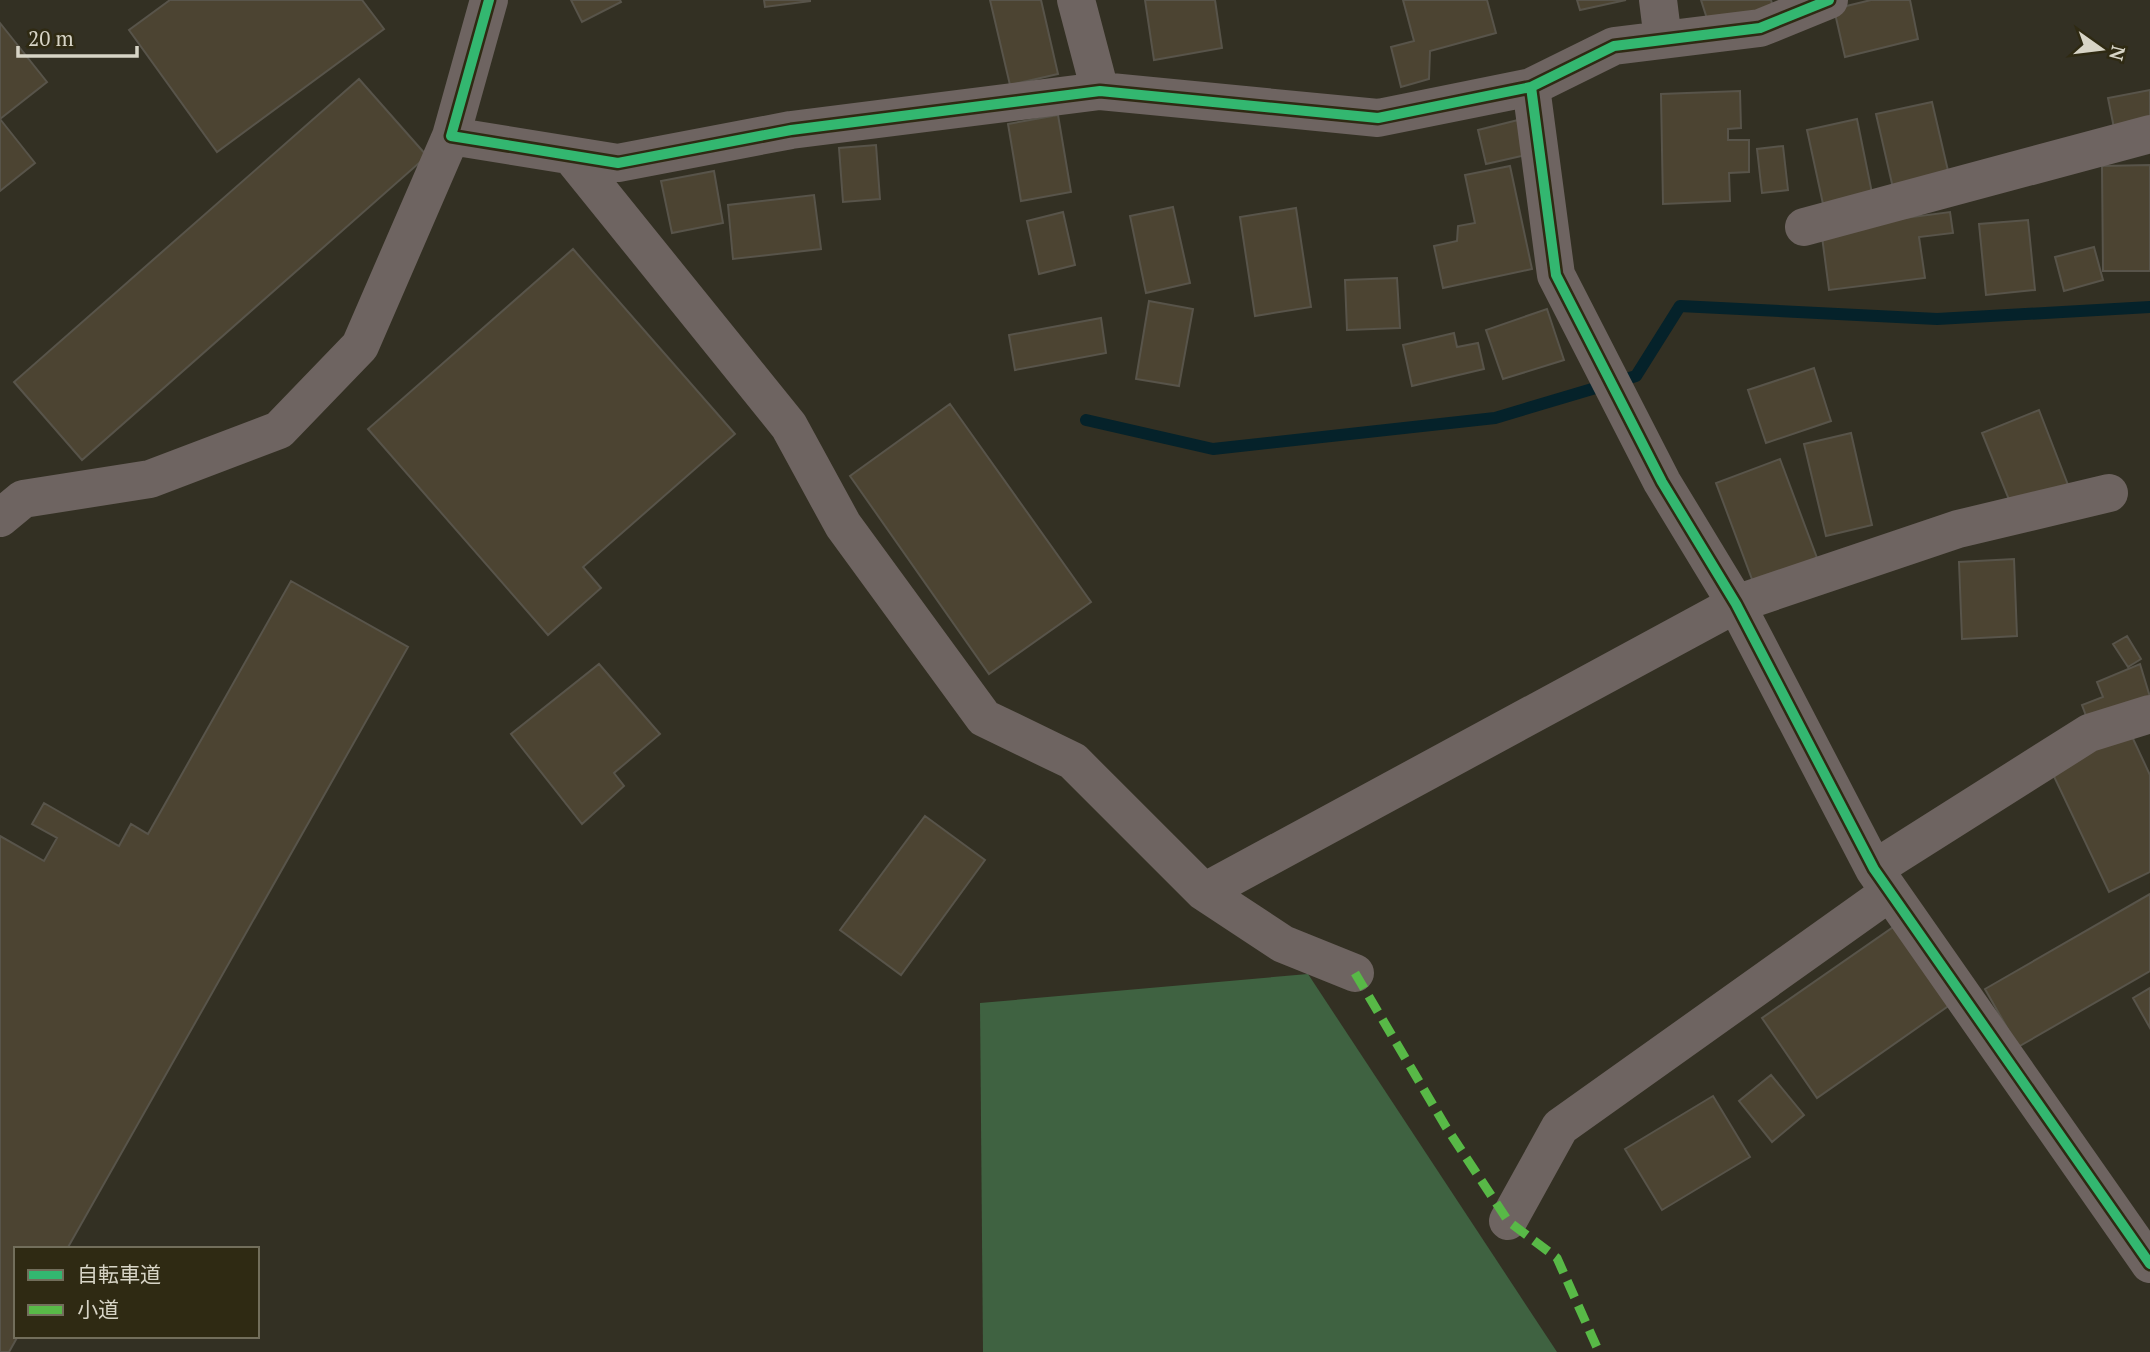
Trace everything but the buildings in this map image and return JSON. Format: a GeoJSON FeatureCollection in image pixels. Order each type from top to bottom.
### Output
{"type":"FeatureCollection","features":[{"type":"Feature","properties":{"kind":"street"},"geometry":{"type":"LineString","coordinates":[[0,518],[23,499],[150,479],[279,430],[360,346],[451,136],[489,0]]}},
{"type":"Feature","properties":{"kind":"street"},"geometry":{"type":"LineString","coordinates":[[1076,0],[1100,91]]}},
{"type":"Feature","properties":{"kind":"street"},"geometry":{"type":"LineString","coordinates":[[1658,0],[1663,40]]}},
{"type":"Feature","properties":{"kind":"street"},"geometry":{"type":"LineString","coordinates":[[451,136],[618,163],[792,130],[1100,91],[1378,118],[1531,87],[1614,46],[1760,27],[1829,0]]}},
{"type":"Feature","properties":{"kind":"street"},"geometry":{"type":"LineString","coordinates":[[1531,87],[1556,275],[1662,482],[1736,604],[1882,881],[2150,1264]]}},
{"type":"Feature","properties":{"kind":"street"},"geometry":{"type":"LineString","coordinates":[[1804,227],[2150,134]]}},
{"type":"Feature","properties":{"kind":"street"},"geometry":{"type":"LineString","coordinates":[[571,156],[789,426],[843,525],[984,719],[1073,761],[1204,892],[1283,944],[1355,973]]}},
{"type":"Feature","properties":{"kind":"street"},"geometry":{"type":"LineString","coordinates":[[1204,892],[1736,604],[1958,529],[2109,493]]}},
{"type":"Feature","properties":{"kind":"street"},"geometry":{"type":"LineString","coordinates":[[1508,1221],[1560,1127],[1882,881],[2089,733],[2145,726]]}},
{"type":"Feature","properties":{"kind":"green space"},"geometry":{"type":"Polygon","coordinates":[[[1308,974],[1557,1352],[983,1352],[980,1003],[1308,974]]]}},
{"type":"Feature","properties":{"kind":"waterway"},"geometry":{"type":"LineString","coordinates":[[1086,420],[1213,449],[1495,418],[1636,376],[1680,306],[1937,319],[2150,307]]}},
{"type":"Feature","properties":{"kind":"marked path"},"geometry":{"type":"LineString","coordinates":[[1355,973],[1446,1127],[1508,1221],[1557,1258],[1599,1352]]}},
{"type":"Feature","properties":{"kind":"cycle path"},"geometry":{"type":"LineString","coordinates":[[489,0],[451,136],[618,163],[791,130],[1100,91],[1378,118],[1531,87],[1614,46],[1760,28],[1829,0]]}},
{"type":"Feature","properties":{"kind":"cycle path"},"geometry":{"type":"LineString","coordinates":[[1531,87],[1556,275],[1662,482],[1736,604],[1874,869],[2150,1264]]}}]}
